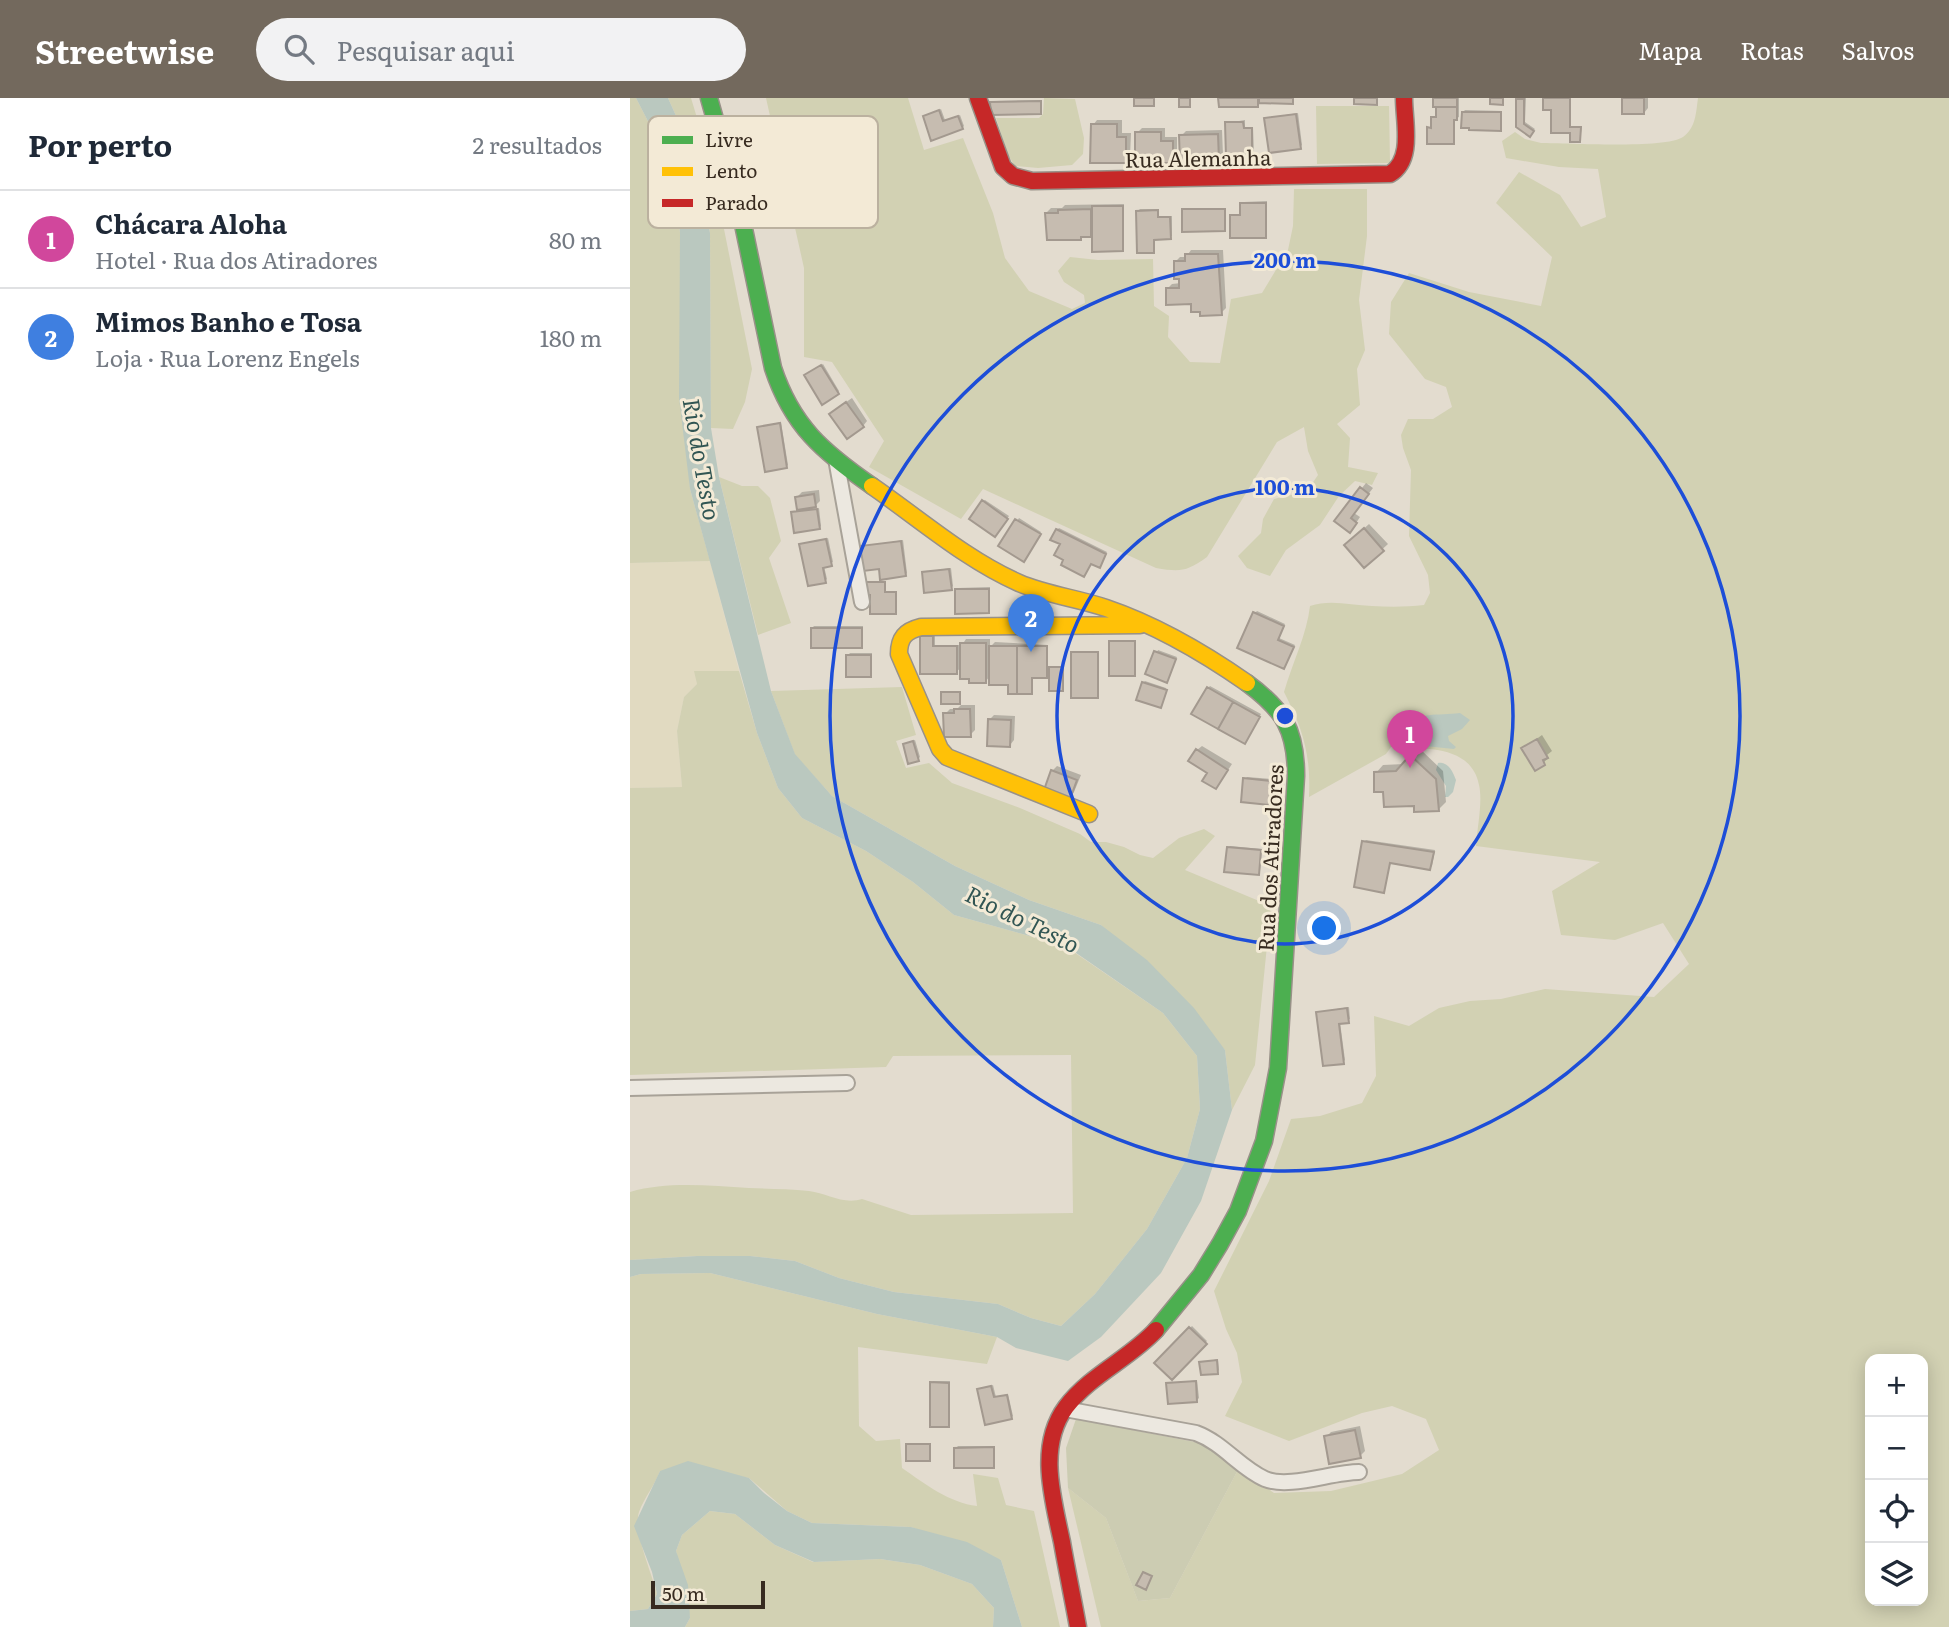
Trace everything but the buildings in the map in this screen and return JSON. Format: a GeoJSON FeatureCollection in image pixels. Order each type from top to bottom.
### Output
{"type":"FeatureCollection","features":[{"type":"Feature","properties":{"kind":"street","name":"Rua dos Atiradores"},"geometry":{"type":"LineString","coordinates":[[709,98],[714,116]]}},
{"type":"Feature","properties":{"kind":"street","name":"Rua Alemanha"},"geometry":{"type":"LineString","coordinates":[[978,98],[1004,171],[1021,180],[1031,181],[1390,174],[1398,170],[1405,154],[1404,98]]}},
{"type":"Feature","properties":{"kind":"street","name":"Rua dos Atiradores"},"geometry":{"type":"LineString","coordinates":[[743,228],[779,390],[804,431],[836,459],[967,553],[1009,579],[1051,596],[1108,608],[1199,653],[1256,689],[1285,719],[1291,732],[1296,776],[1278,1068],[1271,1116],[1245,1198],[1201,1274],[1176,1308],[1151,1335],[1083,1389],[1057,1420],[1052,1437],[1051,1486],[1078,1627]]}},
{"type":"Feature","properties":{"kind":"street"},"geometry":{"type":"LineString","coordinates":[[836,459],[862,603]]}},
{"type":"Feature","properties":{"kind":"street"},"geometry":{"type":"LineString","coordinates":[[1089,814],[947,757],[940,750],[899,654],[899,643],[902,634],[909,629],[921,627],[1147,625]]}},
{"type":"Feature","properties":{"kind":"street"},"geometry":{"type":"LineString","coordinates":[[630,1088],[848,1083]]}},
{"type":"Feature","properties":{"kind":"street"},"geometry":{"type":"LineString","coordinates":[[1065,1409],[1196,1433],[1209,1438],[1266,1480],[1287,1482],[1342,1472],[1359,1472]]}},
{"type":"Feature","properties":{"kind":"shaded area"},"geometry":{"type":"Polygon","coordinates":[[[710,561],[739,671],[695,671],[697,684],[684,697],[677,731],[682,787],[630,788],[630,563],[710,561]]]}},
{"type":"Feature","properties":{"kind":"green space"},"geometry":{"type":"Polygon","coordinates":[[[630,98],[636,98],[648,121],[648,228],[680,228],[690,489],[710,561],[630,563],[630,98]]]}},
{"type":"Feature","properties":{"kind":"green space"},"geometry":{"type":"Polygon","coordinates":[[[668,98],[691,98],[696,116],[676,116],[668,98]]]}},
{"type":"Feature","properties":{"kind":"green space"},"geometry":{"type":"Polygon","coordinates":[[[766,98],[908,98],[924,150],[963,138],[993,213],[1005,258],[1029,291],[1072,309],[1085,303],[1084,295],[1064,282],[1058,271],[1070,257],[1098,260],[1153,259],[1154,306],[1169,316],[1168,337],[1190,362],[1220,363],[1231,299],[1262,293],[1288,250],[1293,226],[1294,189],[1367,189],[1367,236],[1359,300],[1365,350],[1357,369],[1360,405],[1337,424],[1350,438],[1348,467],[1378,473],[1372,485],[1355,481],[1339,496],[1320,525],[1286,550],[1270,576],[1247,568],[1238,556],[1261,533],[1263,519],[1274,499],[1307,491],[1318,475],[1308,451],[1304,427],[1277,442],[1207,557],[1194,566],[1177,570],[1156,568],[983,489],[961,519],[869,467],[884,441],[832,362],[804,357],[804,268],[795,228],[878,228],[878,116],[770,116],[766,98]]]}},
{"type":"Feature","properties":{"kind":"green space"},"geometry":{"type":"Polygon","coordinates":[[[1044,98],[1075,99],[1084,138],[1083,154],[1072,165],[1038,168],[1015,166],[1008,155],[996,118],[1039,118],[1043,114],[1044,98]]]}},
{"type":"Feature","properties":{"kind":"green space"},"geometry":{"type":"Polygon","coordinates":[[[1698,98],[1949,98],[1949,1627],[1101,1627],[1068,1488],[1106,1518],[1138,1601],[1170,1598],[1239,1468],[1274,1493],[1331,1491],[1402,1474],[1439,1450],[1426,1419],[1392,1406],[1362,1413],[1289,1441],[1225,1416],[1242,1382],[1237,1353],[1214,1291],[1269,1181],[1291,1119],[1320,1116],[1362,1103],[1376,1076],[1374,1016],[1409,1026],[1439,1008],[1545,989],[1654,997],[1689,964],[1663,923],[1615,940],[1561,935],[1552,891],[1600,862],[1476,846],[1479,785],[1474,772],[1456,755],[1431,749],[1391,747],[1386,754],[1309,797],[1309,768],[1304,743],[1284,692],[1303,638],[1310,606],[1333,603],[1385,607],[1424,605],[1430,593],[1428,575],[1409,536],[1411,470],[1401,435],[1408,419],[1433,419],[1452,407],[1446,387],[1425,379],[1389,334],[1391,302],[1409,273],[1469,292],[1541,306],[1552,257],[1496,203],[1519,172],[1560,195],[1581,227],[1606,217],[1598,169],[1559,167],[1506,158],[1502,141],[1515,132],[1525,139],[1541,143],[1657,143],[1683,137],[1691,129],[1698,98]]]}},
{"type":"Feature","properties":{"kind":"green space"},"geometry":{"type":"Polygon","coordinates":[[[1316,106],[1389,106],[1390,163],[1317,164],[1316,106]]]}},
{"type":"Feature","properties":{"kind":"green space"},"geometry":{"type":"Polygon","coordinates":[[[709,228],[724,228],[752,369],[745,402],[733,429],[711,428],[709,228]]]}},
{"type":"Feature","properties":{"kind":"green space"},"geometry":{"type":"Polygon","coordinates":[[[719,477],[742,486],[758,486],[770,498],[781,541],[769,558],[791,623],[758,635],[719,477]]]}},
{"type":"Feature","properties":{"kind":"green space"},"geometry":{"type":"Polygon","coordinates":[[[694,671],[739,671],[757,733],[778,788],[802,818],[866,851],[913,882],[954,915],[1065,946],[1163,1013],[1197,1056],[1200,1109],[1187,1158],[1147,1229],[1095,1294],[1061,1326],[1031,1318],[998,1304],[894,1292],[839,1278],[795,1261],[750,1256],[630,1260],[630,1192],[659,1186],[704,1185],[809,1191],[842,1200],[862,1199],[911,1215],[1073,1213],[1071,1055],[893,1056],[886,1067],[630,1075],[630,788],[682,787],[677,731],[684,697],[697,684],[694,671]]]}},
{"type":"Feature","properties":{"kind":"green space"},"geometry":{"type":"Polygon","coordinates":[[[902,687],[916,735],[896,741],[906,768],[929,763],[952,783],[1020,808],[1080,834],[1091,842],[1106,842],[1153,858],[1179,838],[1204,829],[1215,836],[1185,870],[1271,906],[1255,1065],[1232,1110],[1225,1050],[1101,925],[1029,900],[955,866],[832,796],[795,755],[771,691],[902,687]]]}},
{"type":"Feature","properties":{"kind":"green space"},"geometry":{"type":"Polygon","coordinates":[[[710,1273],[877,1314],[997,1337],[987,1364],[858,1347],[859,1426],[876,1441],[900,1439],[902,1468],[947,1497],[977,1506],[973,1474],[998,1478],[1006,1505],[1034,1511],[1060,1627],[1022,1627],[1001,1560],[911,1527],[812,1523],[787,1511],[749,1478],[660,1471],[641,1507],[638,1520],[641,1541],[657,1594],[648,1609],[630,1611],[630,1277],[641,1274],[710,1273]]]}},
{"type":"Feature","properties":{"kind":"green space"},"geometry":{"type":"Polygon","coordinates":[[[1076,1419],[1205,1444],[1239,1468],[1170,1598],[1138,1601],[1106,1518],[1068,1488],[1066,1448],[1076,1419]]]}},
{"type":"Feature","properties":{"kind":"green space"},"geometry":{"type":"Polygon","coordinates":[[[710,1511],[735,1514],[775,1545],[813,1562],[880,1559],[920,1565],[972,1584],[994,1608],[993,1627],[685,1627],[690,1618],[676,1551],[682,1535],[710,1511]]]}},
{"type":"Feature","properties":{"kind":"water"},"geometry":{"type":"Polygon","coordinates":[[[636,98],[668,98],[676,116],[648,116],[648,121],[636,98]]]}},
{"type":"Feature","properties":{"kind":"water","name":"Rio do Testo"},"geometry":{"type":"Polygon","coordinates":[[[680,228],[709,228],[711,428],[719,477],[771,691],[795,754],[832,796],[955,866],[1029,900],[1101,925],[1147,960],[1194,1008],[1225,1050],[1232,1110],[1201,1201],[1161,1273],[1101,1337],[1068,1361],[1016,1348],[997,1337],[877,1314],[710,1273],[641,1274],[630,1277],[630,1260],[750,1256],[795,1261],[839,1278],[894,1292],[998,1304],[1031,1318],[1061,1326],[1095,1294],[1147,1229],[1187,1158],[1200,1109],[1197,1056],[1163,1013],[1066,946],[954,915],[913,882],[866,851],[802,818],[778,788],[757,733],[690,489],[679,398],[680,228]]]}},
{"type":"Feature","properties":{"kind":"water"},"geometry":{"type":"Polygon","coordinates":[[[1460,713],[1470,720],[1462,729],[1448,736],[1449,741],[1456,747],[1454,749],[1415,745],[1403,737],[1401,728],[1415,719],[1429,715],[1460,713]]]}},
{"type":"Feature","properties":{"kind":"water"},"geometry":{"type":"Polygon","coordinates":[[[1438,763],[1447,765],[1456,780],[1453,792],[1448,797],[1445,797],[1446,786],[1436,770],[1438,763]]]}},
{"type":"Feature","properties":{"kind":"water"},"geometry":{"type":"Polygon","coordinates":[[[688,1461],[749,1478],[787,1511],[812,1523],[911,1527],[967,1542],[1001,1560],[1022,1627],[993,1627],[994,1608],[972,1584],[920,1565],[880,1559],[814,1562],[775,1545],[735,1514],[710,1511],[682,1535],[676,1551],[688,1585],[690,1618],[685,1627],[630,1627],[630,1611],[648,1609],[657,1594],[652,1572],[634,1526],[660,1471],[688,1461]]]}},
{"type":"Feature","properties":{"kind":"traffic: fast"},"geometry":{"type":"LineString","coordinates":[[709,98],[714,116]]}},
{"type":"Feature","properties":{"kind":"traffic: fast"},"geometry":{"type":"LineString","coordinates":[[744,228],[773,368],[781,388],[811,436],[872,486]]}},
{"type":"Feature","properties":{"kind":"traffic: fast"},"geometry":{"type":"LineString","coordinates":[[1156,1330],[1201,1275],[1238,1211],[1264,1141],[1278,1068],[1296,776],[1294,746],[1279,712],[1247,683]]}},
{"type":"Feature","properties":{"kind":"traffic: slow"},"geometry":{"type":"LineString","coordinates":[[872,486],[961,550],[999,573],[1030,587],[1125,615],[1197,651],[1247,683]]}},
{"type":"Feature","properties":{"kind":"traffic: slow"},"geometry":{"type":"LineString","coordinates":[[1089,814],[947,757],[940,749],[899,654],[900,644],[907,633],[921,627],[1140,625]]}},
{"type":"Feature","properties":{"kind":"traffic: jam"},"geometry":{"type":"LineString","coordinates":[[978,98],[1003,167],[1013,176],[1032,181],[1390,174],[1397,168],[1405,150],[1404,98]]}},
{"type":"Feature","properties":{"kind":"traffic: jam"},"geometry":{"type":"LineString","coordinates":[[1078,1627],[1052,1491],[1052,1438],[1057,1422],[1076,1396],[1156,1330]]}},
{"type":"Feature","properties":{"kind":"place","name":"Mimos Banho e Tosa"},"geometry":{"type":"Point","coordinates":[1031,652]}},
{"type":"Feature","properties":{"kind":"place","name":"Chácara Aloha"},"geometry":{"type":"Point","coordinates":[1410,768]}}]}
